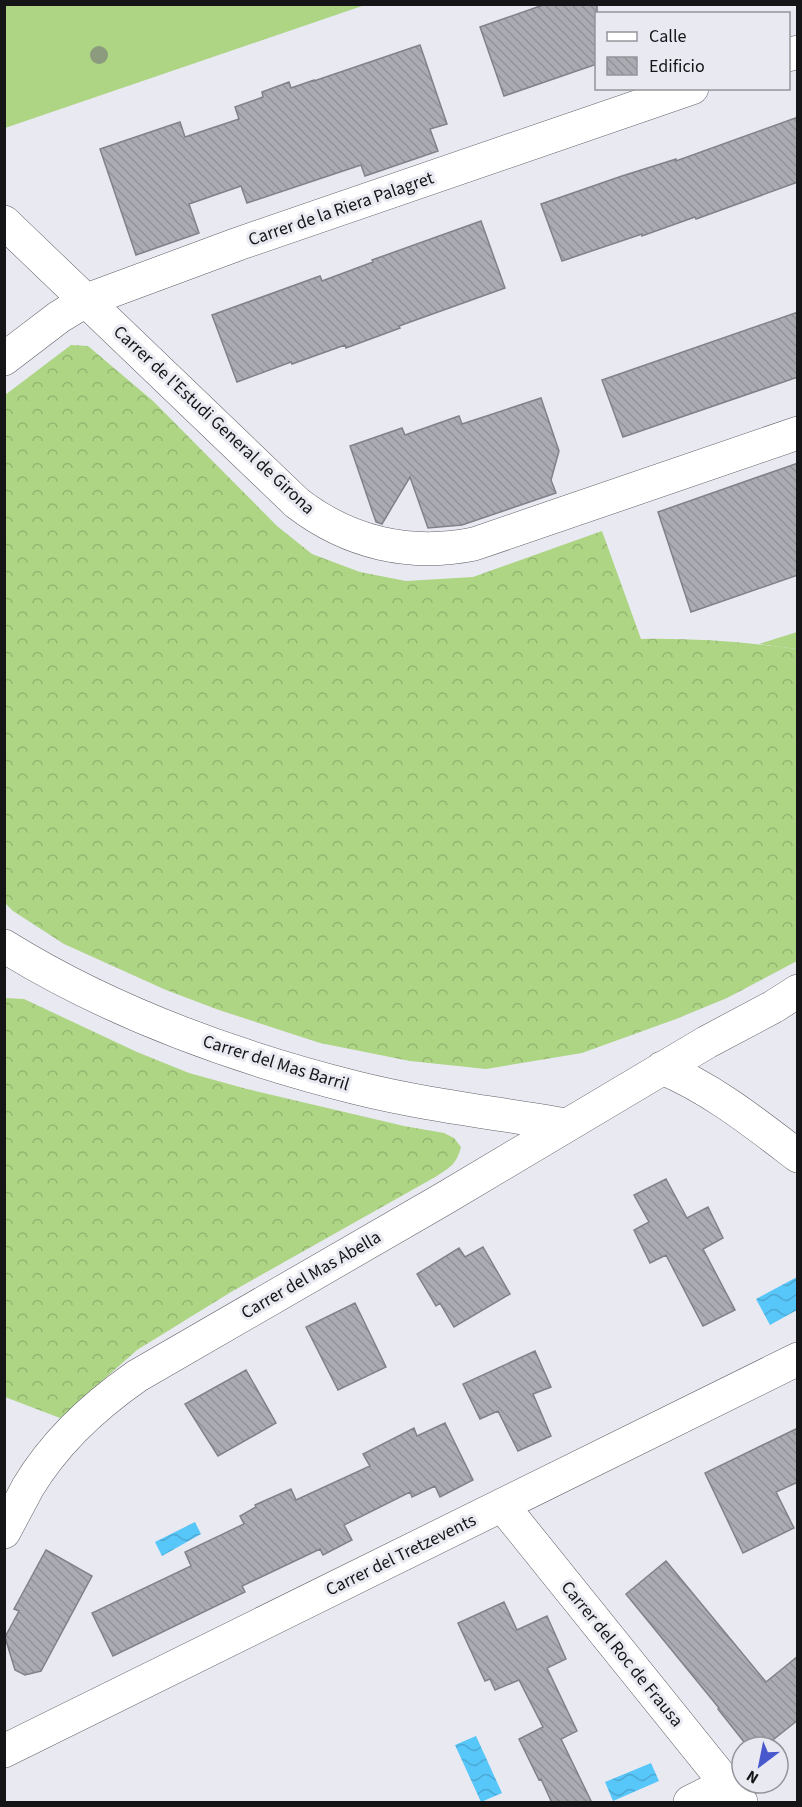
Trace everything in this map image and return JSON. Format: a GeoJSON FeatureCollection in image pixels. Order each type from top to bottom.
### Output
{"type":"FeatureCollection","features":[{"type":"Feature","properties":{"kind":"street","name":"Carrer de la Riera Palagret"},"geometry":{"type":"LineString","coordinates":[[4,359],[59,317],[87,300],[238,244],[686,90]]}},
{"type":"Feature","properties":{"kind":"street","name":"Carrer de l'Estudi General de Girona"},"geometry":{"type":"LineString","coordinates":[[4,222],[303,507],[336,528],[366,541],[396,548],[427,550],[474,544],[798,433]]}},
{"type":"Feature","properties":{"kind":"street","name":"Carrer del Mas Barril"},"geometry":{"type":"LineString","coordinates":[[4,946],[81,989],[182,1033],[279,1066],[369,1090],[447,1106],[567,1125]]}},
{"type":"Feature","properties":{"kind":"street"},"geometry":{"type":"LineString","coordinates":[[662,1068],[798,991]]}},
{"type":"Feature","properties":{"kind":"street","name":"Carrer del Mas Abella"},"geometry":{"type":"LineString","coordinates":[[4,1532],[28,1488],[54,1451],[84,1418],[118,1389],[156,1364],[445,1198],[662,1068]]}},
{"type":"Feature","properties":{"kind":"street"},"geometry":{"type":"LineString","coordinates":[[662,1068],[686,1078],[798,1156]]}},
{"type":"Feature","properties":{"kind":"street","name":"Carrer del Tretzevents"},"geometry":{"type":"LineString","coordinates":[[4,1752],[798,1359]]}},
{"type":"Feature","properties":{"kind":"street","name":"Carrer del Roc de Frausa"},"geometry":{"type":"LineString","coordinates":[[502,1505],[730,1788]]}},
{"type":"Feature","properties":{"kind":"street"},"geometry":{"type":"LineString","coordinates":[[690,1803],[730,1794]]}},
{"type":"Feature","properties":{"kind":"green space"},"geometry":{"type":"Polygon","coordinates":[[[5,4],[365,4],[365,5],[5,128],[5,4]]]}},
{"type":"Feature","properties":{"kind":"green space"},"geometry":{"type":"Polygon","coordinates":[[[71,345],[88,346],[153,401],[277,526],[312,554],[360,572],[406,581],[473,577],[602,531],[641,639],[719,641],[797,649],[797,961],[727,998],[582,1053],[486,1069],[410,1061],[320,1043],[219,1010],[166,990],[64,944],[13,911],[4,902],[5,395],[71,345]]]}},
{"type":"Feature","properties":{"kind":"green space"},"geometry":{"type":"Polygon","coordinates":[[[797,632],[797,649],[759,644],[797,632]]]}},
{"type":"Feature","properties":{"kind":"green space"},"geometry":{"type":"Polygon","coordinates":[[[5,998],[24,999],[137,1052],[189,1073],[404,1126],[444,1133],[454,1138],[461,1147],[458,1157],[453,1164],[437,1176],[231,1292],[137,1350],[60,1418],[5,1397],[5,998]]]}},
{"type":"Feature","properties":{"kind":"water"},"geometry":{"type":"Polygon","coordinates":[[[797,1277],[797,1310],[770,1325],[756,1299],[797,1277]]]}},
{"type":"Feature","properties":{"kind":"water"},"geometry":{"type":"Polygon","coordinates":[[[195,1522],[201,1534],[162,1556],[155,1542],[195,1522]]]}},
{"type":"Feature","properties":{"kind":"water"},"geometry":{"type":"Polygon","coordinates":[[[476,1736],[502,1793],[481,1802],[455,1745],[476,1736]]]}},
{"type":"Feature","properties":{"kind":"water"},"geometry":{"type":"Polygon","coordinates":[[[651,1763],[659,1781],[613,1801],[605,1782],[651,1763]]]}},
{"type":"Feature","properties":{"kind":"building"},"geometry":{"type":"Polygon","coordinates":[[[546,4],[597,4],[595,65],[504,96],[480,27],[546,4]]]}},
{"type":"Feature","properties":{"kind":"building"},"geometry":{"type":"Polygon","coordinates":[[[420,45],[447,124],[430,129],[438,151],[365,176],[361,165],[247,203],[241,186],[189,204],[199,233],[136,255],[100,149],[180,122],[185,137],[239,119],[235,107],[263,97],[262,92],[289,82],[291,88],[420,45]]]}},
{"type":"Feature","properties":{"kind":"building"},"geometry":{"type":"Polygon","coordinates":[[[798,117],[798,182],[696,219],[695,217],[562,261],[541,204],[622,176],[676,159],[676,161],[798,117]]]}},
{"type":"Feature","properties":{"kind":"building"},"geometry":{"type":"Polygon","coordinates":[[[481,221],[505,288],[399,326],[400,328],[346,348],[345,345],[237,382],[212,315],[320,276],[322,281],[373,262],[372,260],[481,221]]]}},
{"type":"Feature","properties":{"kind":"building"},"geometry":{"type":"Polygon","coordinates":[[[798,312],[798,377],[623,437],[602,380],[798,312]]]}},
{"type":"Feature","properties":{"kind":"building"},"geometry":{"type":"Polygon","coordinates":[[[541,398],[559,451],[551,480],[556,493],[462,525],[428,528],[410,477],[382,524],[376,522],[350,446],[402,428],[405,435],[459,416],[462,424],[541,398]]]}},
{"type":"Feature","properties":{"kind":"building"},"geometry":{"type":"Polygon","coordinates":[[[798,463],[798,575],[691,612],[658,512],[798,463]]]}},
{"type":"Feature","properties":{"kind":"building"},"geometry":{"type":"Polygon","coordinates":[[[666,1179],[687,1218],[708,1207],[723,1238],[703,1249],[735,1310],[703,1326],[666,1255],[650,1263],[634,1230],[649,1222],[634,1195],[666,1179]]]}},
{"type":"Feature","properties":{"kind":"building"},"geometry":{"type":"Polygon","coordinates":[[[483,1247],[510,1294],[454,1327],[440,1303],[436,1306],[417,1274],[459,1248],[465,1257],[483,1247]]]}},
{"type":"Feature","properties":{"kind":"building"},"geometry":{"type":"Polygon","coordinates":[[[355,1303],[386,1367],[338,1390],[306,1327],[355,1303]]]}},
{"type":"Feature","properties":{"kind":"building"},"geometry":{"type":"Polygon","coordinates":[[[535,1351],[551,1387],[533,1394],[551,1436],[518,1451],[498,1411],[480,1419],[463,1384],[535,1351]]]}},
{"type":"Feature","properties":{"kind":"building"},"geometry":{"type":"Polygon","coordinates":[[[246,1370],[276,1423],[218,1456],[185,1404],[246,1370]]]}},
{"type":"Feature","properties":{"kind":"building"},"geometry":{"type":"Polygon","coordinates":[[[445,1423],[473,1480],[440,1497],[435,1486],[412,1497],[410,1492],[344,1525],[352,1540],[323,1555],[320,1549],[242,1586],[245,1592],[113,1656],[92,1613],[191,1566],[185,1552],[244,1524],[240,1516],[256,1507],[255,1505],[291,1489],[296,1500],[370,1466],[363,1454],[414,1428],[417,1436],[445,1423]]]}},
{"type":"Feature","properties":{"kind":"building"},"geometry":{"type":"Polygon","coordinates":[[[798,1428],[798,1482],[776,1492],[794,1528],[743,1553],[705,1473],[798,1428]]]}},
{"type":"Feature","properties":{"kind":"building"},"geometry":{"type":"Polygon","coordinates":[[[46,1550],[92,1576],[41,1671],[25,1675],[15,1670],[5,1637],[19,1611],[14,1609],[46,1550]]]}},
{"type":"Feature","properties":{"kind":"building"},"geometry":{"type":"Polygon","coordinates":[[[666,1561],[766,1682],[798,1656],[798,1720],[779,1735],[739,1735],[626,1594],[666,1561]]]}},
{"type":"Feature","properties":{"kind":"building"},"geometry":{"type":"Polygon","coordinates":[[[504,1602],[517,1630],[547,1616],[566,1659],[547,1668],[577,1731],[561,1739],[592,1803],[552,1803],[519,1739],[543,1727],[519,1680],[495,1690],[490,1679],[485,1681],[458,1623],[504,1602]]]}}]}
